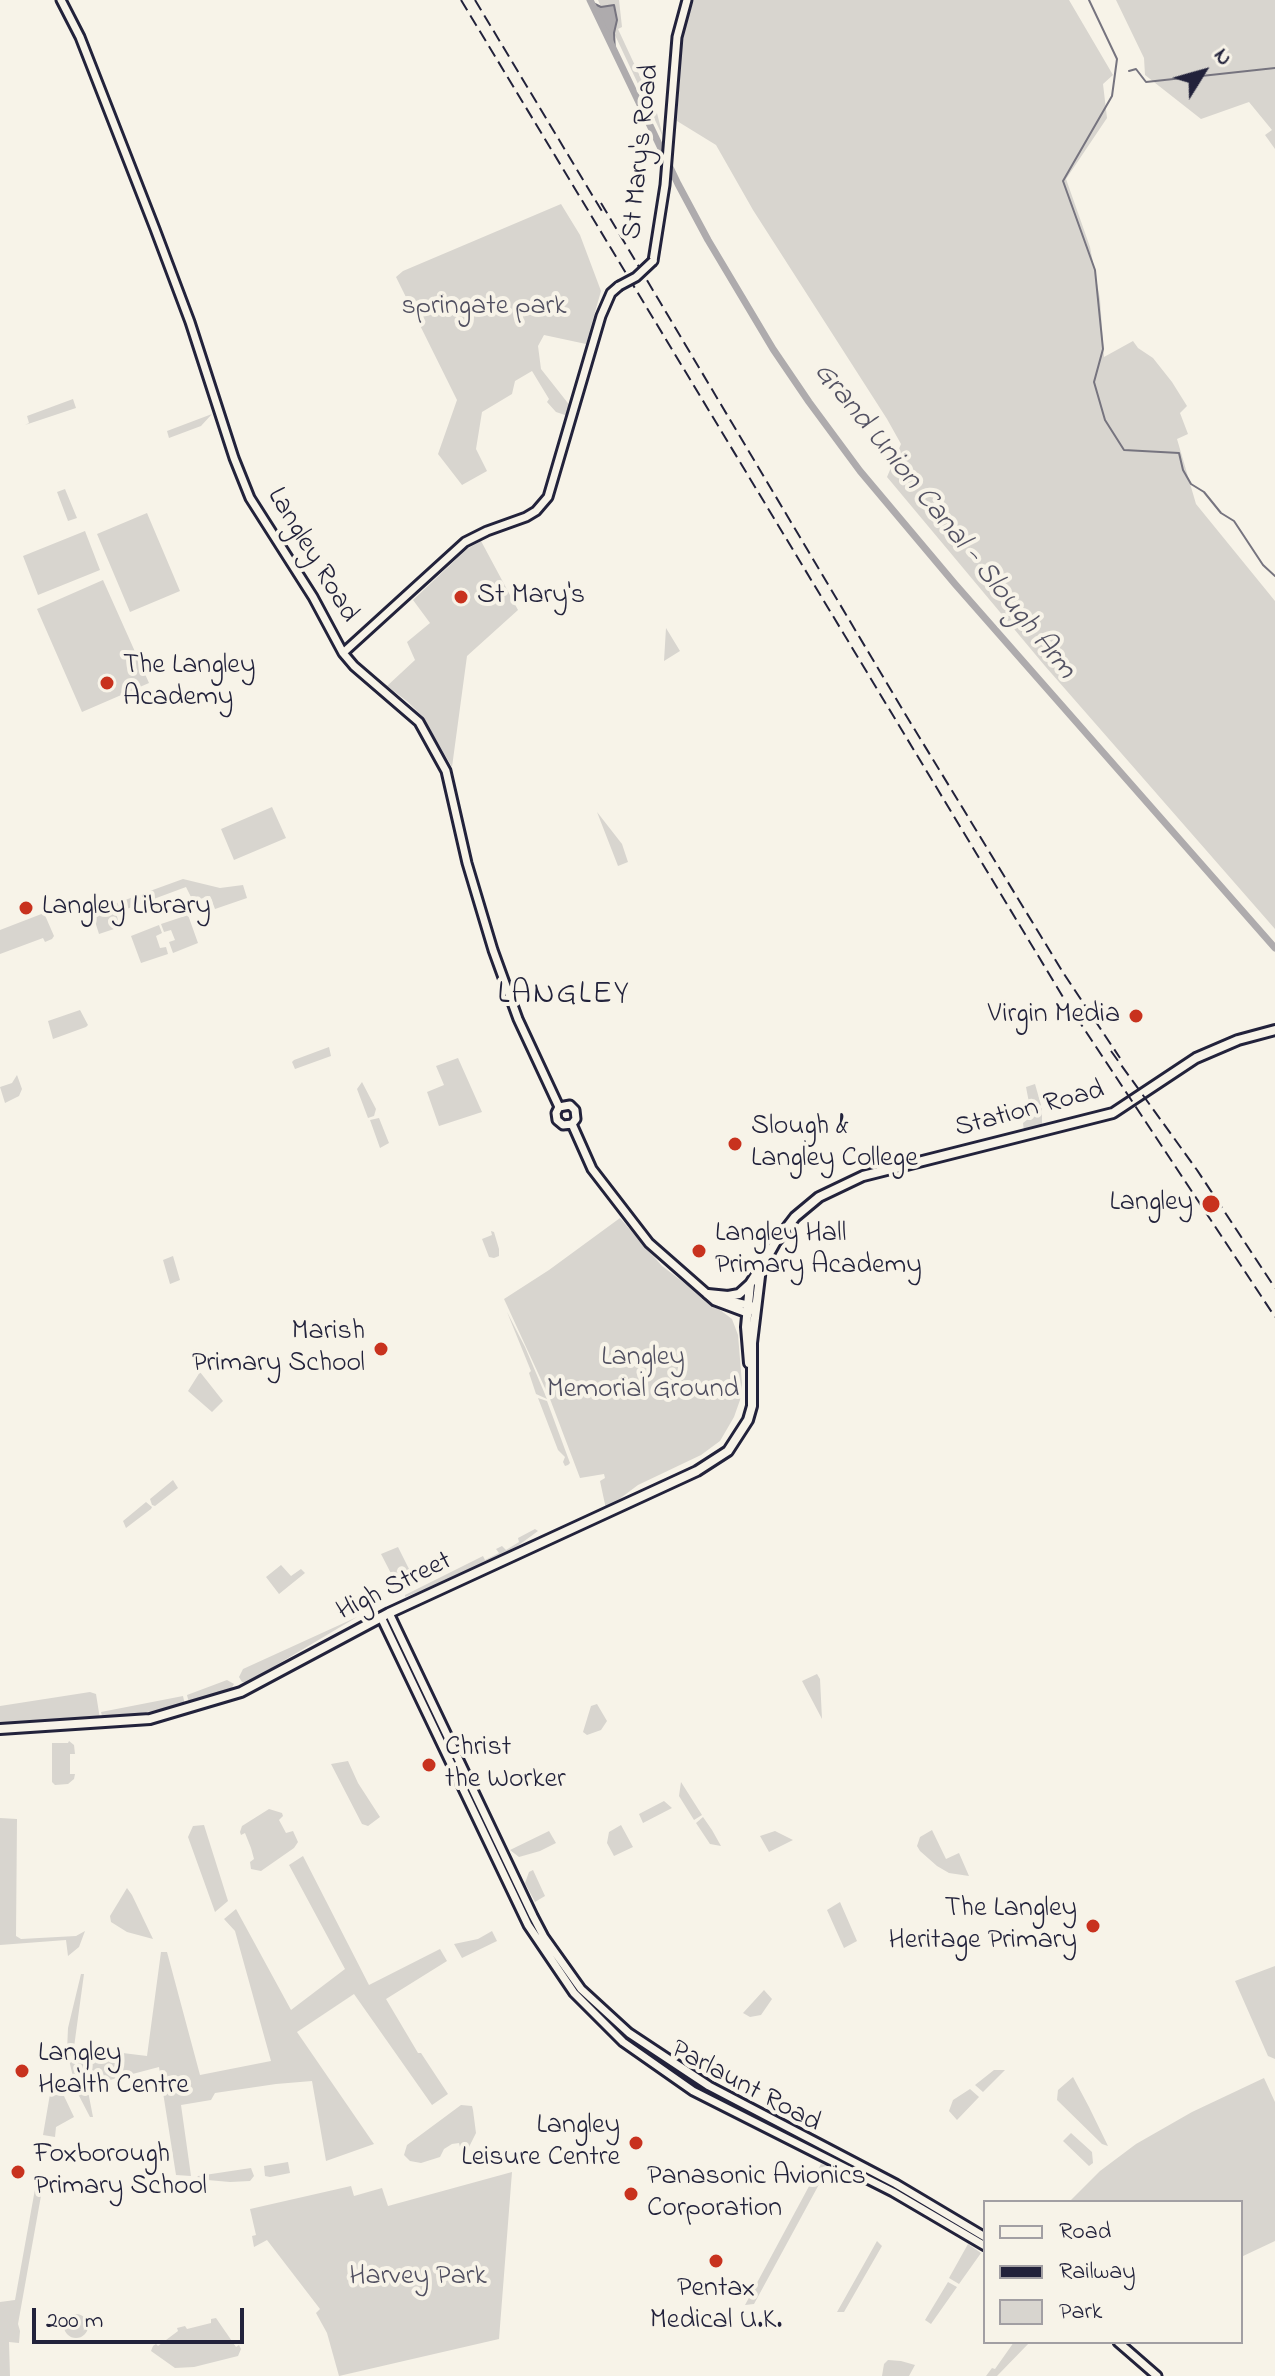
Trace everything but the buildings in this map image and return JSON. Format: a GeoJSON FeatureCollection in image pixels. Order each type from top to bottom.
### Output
{"type":"FeatureCollection","features":[{"type":"Feature","properties":{"kind":"main road","name":"Station Road"},"geometry":{"type":"LineString","coordinates":[[750,1308],[761,1268],[795,1217],[819,1197],[848,1181],[1113,1113],[1196,1058],[1238,1040],[1275,1030]]}},
{"type":"Feature","properties":{"kind":"main road"},"geometry":{"type":"LineString","coordinates":[[708,1294],[735,1295],[750,1284],[761,1268]]}},
{"type":"Feature","properties":{"kind":"main road"},"geometry":{"type":"LineString","coordinates":[[750,1284],[750,1308]]}},
{"type":"Feature","properties":{"kind":"main road","name":"High Street"},"geometry":{"type":"LineString","coordinates":[[0,1729],[150,1719],[241,1692],[385,1615],[697,1471],[728,1451],[748,1420],[753,1388],[747,1352],[750,1308]]}},
{"type":"Feature","properties":{"kind":"street","name":"Langley Road"},"geometry":{"type":"LineString","coordinates":[[61,0],[80,37],[190,322],[242,482],[313,597],[343,653],[419,722],[446,771],[467,863],[493,950],[518,1019],[559,1107]]}},
{"type":"Feature","properties":{"kind":"street","name":"St Mary's Road"},"geometry":{"type":"LineString","coordinates":[[343,653],[465,542],[526,517],[548,497],[601,316],[611,293],[636,277],[653,261],[665,185],[677,37],[687,0]]}},
{"type":"Feature","properties":{"kind":"street"},"geometry":{"type":"LineString","coordinates":[[570,1105],[575,1110],[577,1116],[572,1124],[563,1125],[557,1120],[559,1107],[570,1105]]}},
{"type":"Feature","properties":{"kind":"street"},"geometry":{"type":"LineString","coordinates":[[572,1124],[592,1169],[643,1235],[708,1294],[750,1308]]}},
{"type":"Feature","properties":{"kind":"street","name":"Parlaunt Road"},"geometry":{"type":"LineString","coordinates":[[385,1615],[544,1937],[581,1989],[629,2033],[709,2086],[896,2184],[983,2236]]}},
{"type":"Feature","properties":{"kind":"street","name":"Parlaunt Road"},"geometry":{"type":"LineString","coordinates":[[385,1615],[528,1925],[560,1975],[592,2013],[652,2064],[693,2091],[880,2185],[983,2245]]}},
{"type":"Feature","properties":{"kind":"street"},"geometry":{"type":"LineString","coordinates":[[1120,2344],[1157,2376]]}},
{"type":"Feature","properties":{"kind":"green space"},"geometry":{"type":"Polygon","coordinates":[[[598,0],[619,0],[622,27],[618,29],[657,113],[663,137],[614,33],[617,20],[614,5],[601,7],[598,0]]]}},
{"type":"Feature","properties":{"kind":"green space"},"geometry":{"type":"Polygon","coordinates":[[[694,0],[1069,0],[1113,75],[1103,84],[1107,118],[1066,179],[1090,247],[1100,299],[1104,357],[1133,341],[1153,358],[1172,382],[1187,406],[1180,413],[1188,434],[1177,439],[1196,504],[1275,601],[1275,929],[1045,666],[887,477],[901,444],[887,419],[753,210],[716,145],[677,121],[682,37],[694,0]]]}},
{"type":"Feature","properties":{"kind":"green space"},"geometry":{"type":"Polygon","coordinates":[[[1116,0],[1275,0],[1275,149],[1265,135],[1272,130],[1249,102],[1201,119],[1145,75],[1144,58],[1116,0]]]}},
{"type":"Feature","properties":{"kind":"green space","name":"springate park"},"geometry":{"type":"Polygon","coordinates":[[[561,204],[580,235],[601,291],[586,344],[544,335],[538,346],[541,369],[571,407],[568,416],[556,412],[547,402],[549,399],[532,371],[515,381],[512,394],[482,412],[476,449],[487,471],[462,485],[438,454],[457,400],[396,277],[403,271],[561,204]]]}},
{"type":"Feature","properties":{"kind":"green space"},"geometry":{"type":"Polygon","coordinates":[[[73,399],[76,408],[25,425],[29,423],[27,416],[73,399]]]}},
{"type":"Feature","properties":{"kind":"green space"},"geometry":{"type":"Polygon","coordinates":[[[212,414],[201,426],[169,438],[167,431],[212,414]]]}},
{"type":"Feature","properties":{"kind":"green space"},"geometry":{"type":"Polygon","coordinates":[[[65,489],[77,518],[68,521],[57,492],[65,489]]]}},
{"type":"Feature","properties":{"kind":"green space"},"geometry":{"type":"Polygon","coordinates":[[[147,513],[180,591],[130,612],[97,534],[147,513]]]}},
{"type":"Feature","properties":{"kind":"green space"},"geometry":{"type":"Polygon","coordinates":[[[85,531],[100,570],[38,595],[23,556],[85,531]]]}},
{"type":"Feature","properties":{"kind":"green space"},"geometry":{"type":"Polygon","coordinates":[[[481,541],[518,610],[467,656],[452,767],[422,716],[387,686],[415,660],[407,642],[430,623],[413,600],[467,549],[481,541]]]}},
{"type":"Feature","properties":{"kind":"green space"},"geometry":{"type":"Polygon","coordinates":[[[103,580],[149,683],[82,712],[37,609],[103,580]]]}},
{"type":"Feature","properties":{"kind":"green space"},"geometry":{"type":"Polygon","coordinates":[[[666,628],[680,651],[664,661],[666,628]]]}},
{"type":"Feature","properties":{"kind":"green space"},"geometry":{"type":"Polygon","coordinates":[[[272,807],[286,838],[234,860],[221,829],[272,807]]]}},
{"type":"Feature","properties":{"kind":"green space"},"geometry":{"type":"Polygon","coordinates":[[[597,812],[622,844],[628,862],[618,866],[597,812]]]}},
{"type":"Feature","properties":{"kind":"green space"},"geometry":{"type":"Polygon","coordinates":[[[183,879],[220,888],[243,885],[247,898],[215,909],[210,896],[193,901],[186,887],[116,913],[120,927],[99,934],[92,912],[183,879]]]}},
{"type":"Feature","properties":{"kind":"green space"},"geometry":{"type":"Polygon","coordinates":[[[44,913],[54,936],[52,939],[45,942],[43,938],[0,954],[0,930],[44,913]]]}},
{"type":"Feature","properties":{"kind":"green space"},"geometry":{"type":"Polygon","coordinates":[[[188,915],[198,943],[173,953],[169,942],[175,940],[171,930],[164,932],[161,924],[188,915]]]}},
{"type":"Feature","properties":{"kind":"green space"},"geometry":{"type":"Polygon","coordinates":[[[159,925],[162,933],[156,936],[160,948],[166,947],[168,954],[141,963],[131,936],[159,925]]]}},
{"type":"Feature","properties":{"kind":"green space"},"geometry":{"type":"Polygon","coordinates":[[[80,1010],[88,1025],[53,1039],[48,1021],[80,1010]]]}},
{"type":"Feature","properties":{"kind":"green space"},"geometry":{"type":"Polygon","coordinates":[[[329,1047],[331,1056],[295,1069],[294,1060],[329,1047]]]}},
{"type":"Feature","properties":{"kind":"green space"},"geometry":{"type":"Polygon","coordinates":[[[458,1058],[482,1112],[439,1126],[427,1092],[444,1085],[436,1066],[458,1058]]]}},
{"type":"Feature","properties":{"kind":"green space"},"geometry":{"type":"Polygon","coordinates":[[[17,1075],[22,1089],[19,1096],[5,1103],[0,1087],[12,1083],[17,1075]]]}},
{"type":"Feature","properties":{"kind":"green space"},"geometry":{"type":"Polygon","coordinates":[[[362,1082],[376,1109],[374,1116],[368,1118],[357,1089],[362,1082]]]}},
{"type":"Feature","properties":{"kind":"green space"},"geometry":{"type":"Polygon","coordinates":[[[1035,1084],[1041,1105],[1031,1113],[1026,1087],[1035,1084]]]}},
{"type":"Feature","properties":{"kind":"green space"},"geometry":{"type":"Polygon","coordinates":[[[1042,1108],[1042,1124],[1024,1131],[1023,1123],[1042,1108]]]}},
{"type":"Feature","properties":{"kind":"green space"},"geometry":{"type":"Polygon","coordinates":[[[379,1118],[389,1143],[380,1148],[370,1120],[379,1118]]]}},
{"type":"Feature","properties":{"kind":"green space","name":"Langley Memorial Ground"},"geometry":{"type":"Polygon","coordinates":[[[620,1218],[662,1266],[732,1319],[738,1335],[742,1383],[734,1417],[720,1441],[701,1455],[638,1485],[606,1509],[600,1481],[605,1478],[604,1474],[580,1478],[550,1399],[504,1299],[620,1218]]]}},
{"type":"Feature","properties":{"kind":"green space"},"geometry":{"type":"Polygon","coordinates":[[[491,1231],[499,1249],[499,1256],[494,1258],[489,1257],[482,1239],[492,1235],[491,1231]]]}},
{"type":"Feature","properties":{"kind":"green space"},"geometry":{"type":"Polygon","coordinates":[[[173,1256],[180,1280],[170,1284],[163,1260],[173,1256]]]}},
{"type":"Feature","properties":{"kind":"green space"},"geometry":{"type":"Polygon","coordinates":[[[507,1312],[547,1399],[536,1394],[531,1371],[507,1312]]]}},
{"type":"Feature","properties":{"kind":"green space"},"geometry":{"type":"Polygon","coordinates":[[[200,1372],[223,1401],[212,1412],[188,1391],[200,1372]]]}},
{"type":"Feature","properties":{"kind":"green space"},"geometry":{"type":"Polygon","coordinates":[[[538,1398],[547,1401],[570,1463],[568,1465],[565,1466],[563,1462],[565,1457],[558,1450],[538,1398]]]}},
{"type":"Feature","properties":{"kind":"green space"},"geometry":{"type":"Polygon","coordinates":[[[173,1480],[178,1488],[155,1506],[152,1505],[150,1499],[173,1480]]]}},
{"type":"Feature","properties":{"kind":"green space"},"geometry":{"type":"Polygon","coordinates":[[[146,1502],[151,1509],[126,1528],[123,1521],[146,1502]]]}},
{"type":"Feature","properties":{"kind":"green space"},"geometry":{"type":"Polygon","coordinates":[[[535,1529],[538,1531],[497,1561],[405,1597],[483,1556],[485,1560],[499,1553],[496,1549],[502,1546],[506,1550],[519,1542],[518,1538],[535,1529]]]}},
{"type":"Feature","properties":{"kind":"green space"},"geometry":{"type":"Polygon","coordinates":[[[398,1547],[414,1579],[398,1587],[381,1554],[398,1547]]]}},
{"type":"Feature","properties":{"kind":"green space"},"geometry":{"type":"Polygon","coordinates":[[[281,1565],[291,1576],[301,1569],[305,1573],[279,1594],[266,1577],[281,1565]]]}},
{"type":"Feature","properties":{"kind":"green space"},"geometry":{"type":"Polygon","coordinates":[[[357,1617],[248,1682],[242,1682],[239,1677],[243,1669],[357,1617]]]}},
{"type":"Feature","properties":{"kind":"green space"},"geometry":{"type":"Polygon","coordinates":[[[817,1674],[820,1679],[822,1719],[802,1681],[817,1674]]]}},
{"type":"Feature","properties":{"kind":"green space"},"geometry":{"type":"Polygon","coordinates":[[[227,1680],[234,1684],[230,1691],[189,1703],[187,1695],[227,1680]]]}},
{"type":"Feature","properties":{"kind":"green space"},"geometry":{"type":"Polygon","coordinates":[[[90,1692],[96,1694],[100,1719],[0,1726],[0,1706],[90,1692]]]}},
{"type":"Feature","properties":{"kind":"green space"},"geometry":{"type":"Polygon","coordinates":[[[183,1696],[185,1705],[103,1720],[101,1712],[183,1696]]]}},
{"type":"Feature","properties":{"kind":"green space"},"geometry":{"type":"Polygon","coordinates":[[[597,1704],[607,1721],[601,1730],[587,1735],[583,1732],[591,1706],[597,1704]]]}},
{"type":"Feature","properties":{"kind":"green space"},"geometry":{"type":"Polygon","coordinates":[[[69,1741],[74,1745],[75,1754],[70,1754],[70,1774],[75,1774],[74,1779],[68,1784],[55,1785],[52,1782],[52,1743],[69,1741]]]}},
{"type":"Feature","properties":{"kind":"green space"},"geometry":{"type":"Polygon","coordinates":[[[348,1761],[380,1817],[368,1826],[362,1824],[331,1764],[348,1761]]]}},
{"type":"Feature","properties":{"kind":"green space"},"geometry":{"type":"Polygon","coordinates":[[[681,1782],[702,1815],[694,1820],[679,1796],[681,1782]]]}},
{"type":"Feature","properties":{"kind":"green space"},"geometry":{"type":"Polygon","coordinates":[[[664,1801],[672,1808],[643,1823],[639,1814],[664,1801]]]}},
{"type":"Feature","properties":{"kind":"green space"},"geometry":{"type":"Polygon","coordinates":[[[269,1809],[282,1813],[279,1820],[286,1833],[293,1831],[298,1842],[261,1871],[251,1869],[250,1862],[254,1859],[251,1848],[245,1833],[241,1835],[240,1832],[242,1826],[269,1809]]]}},
{"type":"Feature","properties":{"kind":"green space"},"geometry":{"type":"Polygon","coordinates":[[[703,1817],[721,1846],[710,1844],[696,1823],[703,1817]]]}},
{"type":"Feature","properties":{"kind":"green space"},"geometry":{"type":"Polygon","coordinates":[[[0,1818],[17,1819],[16,1936],[21,1939],[76,1936],[85,1931],[79,1947],[68,1956],[66,1940],[0,1945],[0,1818]]]}},
{"type":"Feature","properties":{"kind":"green space"},"geometry":{"type":"Polygon","coordinates":[[[204,1825],[228,1901],[215,1912],[188,1837],[193,1826],[204,1825]]]}},
{"type":"Feature","properties":{"kind":"green space"},"geometry":{"type":"Polygon","coordinates":[[[621,1825],[633,1847],[614,1856],[607,1843],[609,1832],[621,1825]]]}},
{"type":"Feature","properties":{"kind":"green space"},"geometry":{"type":"Polygon","coordinates":[[[932,1830],[946,1859],[959,1853],[969,1876],[949,1873],[920,1851],[917,1846],[920,1837],[932,1830]]]}},
{"type":"Feature","properties":{"kind":"green space"},"geometry":{"type":"Polygon","coordinates":[[[549,1831],[556,1843],[540,1851],[519,1857],[510,1850],[549,1831]]]}},
{"type":"Feature","properties":{"kind":"green space"},"geometry":{"type":"Polygon","coordinates":[[[775,1831],[793,1840],[769,1852],[760,1836],[775,1831]]]}},
{"type":"Feature","properties":{"kind":"green space"},"geometry":{"type":"Polygon","coordinates":[[[303,1856],[369,1985],[440,1949],[447,1961],[386,1999],[418,2053],[421,2053],[448,2094],[432,2105],[354,1994],[297,2032],[374,2144],[326,2161],[312,2081],[215,2093],[211,2100],[181,2105],[191,2176],[176,2175],[159,2067],[87,2086],[93,2117],[90,2117],[76,2090],[67,2051],[68,2028],[81,1974],[84,1974],[74,2047],[147,2056],[161,1952],[167,1952],[200,2075],[271,2061],[235,1931],[224,1919],[236,1909],[291,2010],[345,1969],[289,1865],[303,1856]]]}},
{"type":"Feature","properties":{"kind":"green space"},"geometry":{"type":"Polygon","coordinates":[[[533,1870],[545,1896],[535,1902],[525,1883],[533,1870]]]}},
{"type":"Feature","properties":{"kind":"green space"},"geometry":{"type":"Polygon","coordinates":[[[127,1888],[153,1939],[127,1932],[111,1922],[110,1916],[127,1888]]]}},
{"type":"Feature","properties":{"kind":"green space"},"geometry":{"type":"Polygon","coordinates":[[[840,1902],[857,1941],[844,1948],[827,1910],[840,1902]]]}},
{"type":"Feature","properties":{"kind":"green space"},"geometry":{"type":"Polygon","coordinates":[[[492,1931],[497,1941],[462,1958],[454,1944],[478,1939],[492,1931]]]}},
{"type":"Feature","properties":{"kind":"green space"},"geometry":{"type":"Polygon","coordinates":[[[1275,1966],[1275,2059],[1268,2056],[1235,1981],[1275,1966]]]}},
{"type":"Feature","properties":{"kind":"green space"},"geometry":{"type":"Polygon","coordinates":[[[764,1990],[772,1999],[761,2015],[750,2017],[743,2013],[764,1990]]]}},
{"type":"Feature","properties":{"kind":"green space"},"geometry":{"type":"Polygon","coordinates":[[[994,2070],[1005,2070],[983,2092],[975,2085],[994,2070]]]}},
{"type":"Feature","properties":{"kind":"green space"},"geometry":{"type":"Polygon","coordinates":[[[1073,2077],[1108,2146],[1102,2144],[1057,2100],[1058,2090],[1073,2077]]]}},
{"type":"Feature","properties":{"kind":"green space"},"geometry":{"type":"Polygon","coordinates":[[[1264,2078],[1275,2102],[1275,2241],[1243,2256],[1243,2200],[1071,2200],[1100,2171],[1136,2144],[1192,2112],[1264,2078]]]}},
{"type":"Feature","properties":{"kind":"green space"},"geometry":{"type":"Polygon","coordinates":[[[970,2089],[979,2097],[957,2120],[949,2111],[953,2100],[970,2089]]]}},
{"type":"Feature","properties":{"kind":"green space"},"geometry":{"type":"Polygon","coordinates":[[[50,2094],[64,2096],[74,2117],[56,2127],[55,2137],[43,2135],[50,2094]]]}},
{"type":"Feature","properties":{"kind":"green space"},"geometry":{"type":"Polygon","coordinates":[[[461,2105],[472,2106],[473,2110],[476,2133],[469,2147],[461,2151],[459,2143],[452,2144],[444,2149],[440,2157],[421,2163],[410,2161],[404,2155],[407,2145],[461,2105]]]}},
{"type":"Feature","properties":{"kind":"green space"},"geometry":{"type":"Polygon","coordinates":[[[1071,2133],[1092,2152],[1093,2163],[1089,2166],[1063,2141],[1071,2133]]]}},
{"type":"Feature","properties":{"kind":"green space"},"geometry":{"type":"Polygon","coordinates":[[[288,2162],[290,2173],[265,2176],[264,2166],[288,2162]]]}},
{"type":"Feature","properties":{"kind":"green space"},"geometry":{"type":"Polygon","coordinates":[[[821,2164],[829,2166],[754,2304],[745,2305],[821,2164]]]}},
{"type":"Feature","properties":{"kind":"green space"},"geometry":{"type":"Polygon","coordinates":[[[251,2168],[254,2176],[250,2181],[196,2179],[198,2176],[251,2168]]]}},
{"type":"Feature","properties":{"kind":"green space","name":"Harvey Park"},"geometry":{"type":"Polygon","coordinates":[[[512,2172],[499,2339],[339,2376],[327,2333],[316,2313],[320,2309],[267,2240],[254,2247],[252,2236],[256,2235],[250,2209],[351,2186],[354,2196],[382,2188],[388,2206],[512,2172]]]}},
{"type":"Feature","properties":{"kind":"green space"},"geometry":{"type":"Polygon","coordinates":[[[37,2178],[44,2179],[18,2324],[19,2343],[9,2342],[10,2376],[0,2376],[0,2302],[15,2300],[37,2178]]]}},
{"type":"Feature","properties":{"kind":"green space"},"geometry":{"type":"Polygon","coordinates":[[[877,2241],[882,2246],[844,2312],[837,2312],[877,2241]]]}},
{"type":"Feature","properties":{"kind":"green space"},"geometry":{"type":"Polygon","coordinates":[[[968,2244],[981,2253],[959,2284],[949,2278],[968,2244]]]}},
{"type":"Feature","properties":{"kind":"green space"},"geometry":{"type":"Polygon","coordinates":[[[948,2282],[957,2287],[931,2324],[925,2320],[948,2282]]]}},
{"type":"Feature","properties":{"kind":"green space"},"geometry":{"type":"Polygon","coordinates":[[[76,2314],[84,2318],[88,2326],[84,2334],[76,2338],[68,2334],[64,2326],[68,2318],[76,2314]]]}},
{"type":"Feature","properties":{"kind":"green space"},"geometry":{"type":"Polygon","coordinates":[[[216,2318],[236,2347],[239,2345],[238,2356],[194,2367],[175,2368],[151,2351],[153,2346],[158,2346],[178,2331],[177,2328],[185,2326],[187,2329],[211,2323],[211,2319],[216,2318]]]}},
{"type":"Feature","properties":{"kind":"green space"},"geometry":{"type":"Polygon","coordinates":[[[1013,2344],[1028,2344],[997,2376],[986,2376],[992,2368],[995,2369],[1013,2344]]]}},
{"type":"Feature","properties":{"kind":"green space"},"geometry":{"type":"Polygon","coordinates":[[[888,2360],[915,2365],[909,2376],[882,2376],[888,2360]]]}},
{"type":"Feature","properties":{"kind":"shaded area"},"geometry":{"type":"Polygon","coordinates":[[[591,2],[601,7],[614,5],[617,20],[615,52],[591,2]]]}},
{"type":"Feature","properties":{"kind":"waterway","name":"Grand Union Canal - Slough Arm"},"geometry":{"type":"LineString","coordinates":[[590,0],[708,240],[773,349],[809,402],[860,471],[955,584],[1275,948]]}},
{"type":"Feature","properties":{"kind":"waterway"},"geometry":{"type":"LineString","coordinates":[[1089,0],[1117,59],[1112,96],[1063,181],[1095,270],[1103,349],[1094,382],[1105,420],[1124,450],[1179,453],[1183,470],[1191,484],[1204,492],[1221,513],[1234,521],[1263,565],[1275,576]]}},
{"type":"Feature","properties":{"kind":"waterway"},"geometry":{"type":"LineString","coordinates":[[1129,71],[1136,69],[1146,82],[1275,68]]}},
{"type":"Feature","properties":{"kind":"railway"},"geometry":{"type":"LineString","coordinates":[[461,0],[1063,997],[1275,1317]]}},
{"type":"Feature","properties":{"kind":"railway"},"geometry":{"type":"LineString","coordinates":[[475,0],[603,213]]}},
{"type":"Feature","properties":{"kind":"railway"},"geometry":{"type":"LineString","coordinates":[[601,203],[907,717],[1064,974],[1120,1058]]}},
{"type":"Feature","properties":{"kind":"railway"},"geometry":{"type":"LineString","coordinates":[[1111,1051],[1197,1170],[1275,1288]]}},
{"type":"Feature","properties":{"kind":"place","name":"St Mary's"},"geometry":{"type":"Point","coordinates":[461,597]}},
{"type":"Feature","properties":{"kind":"place","name":"The Langley Academy"},"geometry":{"type":"Point","coordinates":[107,683]}},
{"type":"Feature","properties":{"kind":"place","name":"Langley Library"},"geometry":{"type":"Point","coordinates":[26,908]}},
{"type":"Feature","properties":{"kind":"place","name":"Virgin Media"},"geometry":{"type":"Point","coordinates":[1136,1016]}},
{"type":"Feature","properties":{"kind":"place","name":"Slough & Langley College"},"geometry":{"type":"Point","coordinates":[735,1144]}},
{"type":"Feature","properties":{"kind":"place","name":"Langley"},"geometry":{"type":"Point","coordinates":[1211,1204]}},
{"type":"Feature","properties":{"kind":"place","name":"Langley Hall Primary Academy"},"geometry":{"type":"Point","coordinates":[699,1251]}},
{"type":"Feature","properties":{"kind":"place","name":"Marish Primary School"},"geometry":{"type":"Point","coordinates":[381,1349]}},
{"type":"Feature","properties":{"kind":"place","name":"Christ the Worker"},"geometry":{"type":"Point","coordinates":[429,1765]}},
{"type":"Feature","properties":{"kind":"place","name":"The Langley Heritage Primary"},"geometry":{"type":"Point","coordinates":[1093,1926]}},
{"type":"Feature","properties":{"kind":"place","name":"Langley Health Centre"},"geometry":{"type":"Point","coordinates":[22,2071]}},
{"type":"Feature","properties":{"kind":"place","name":"Langley Leisure Centre"},"geometry":{"type":"Point","coordinates":[636,2143]}},
{"type":"Feature","properties":{"kind":"place","name":"Foxborough Primary School"},"geometry":{"type":"Point","coordinates":[18,2172]}},
{"type":"Feature","properties":{"kind":"place","name":"Panasonic Avionics Corporation"},"geometry":{"type":"Point","coordinates":[631,2194]}},
{"type":"Feature","properties":{"kind":"place","name":"Pentax Medical U.K."},"geometry":{"type":"Point","coordinates":[716,2261]}},
{"type":"Feature","properties":{"kind":"district","name":"LANGLEY"},"geometry":{"type":"Point","coordinates":[564,997]}}]}
